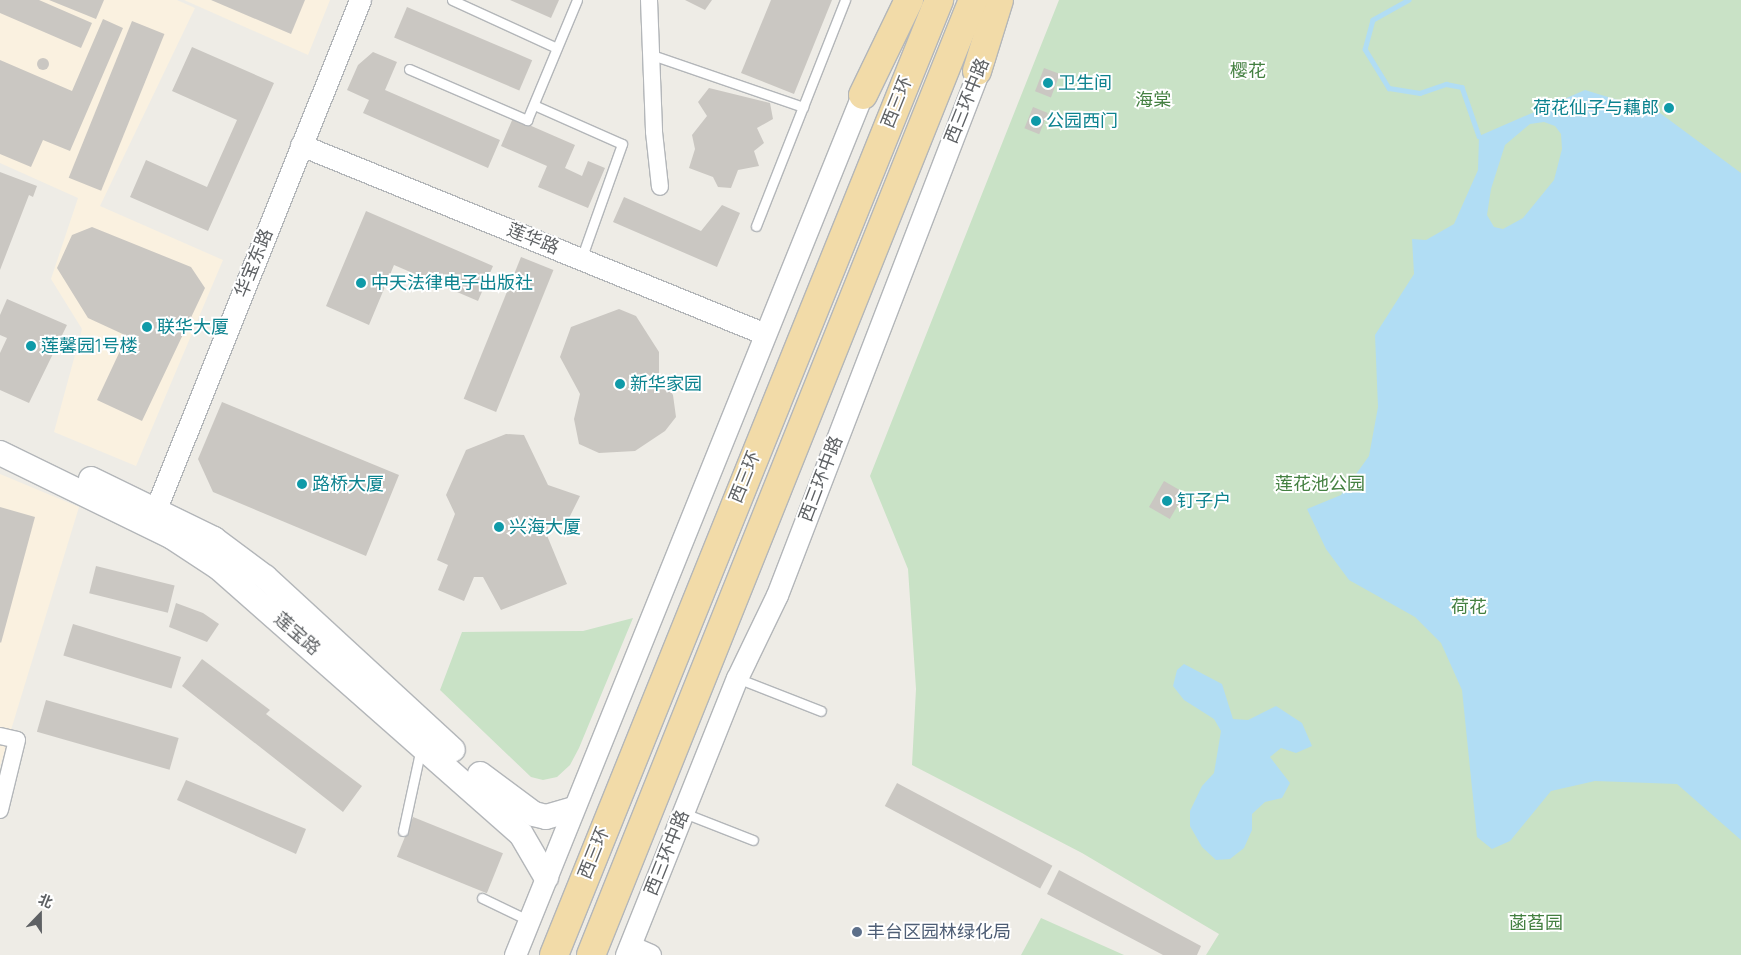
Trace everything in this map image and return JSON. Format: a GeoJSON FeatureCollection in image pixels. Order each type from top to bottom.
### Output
{"type":"FeatureCollection","features":[{"type":"Feature","properties":{"kind":"highway"},"geometry":{"type":"LineString","coordinates":[[863,95],[909,0]]}},
{"type":"Feature","properties":{"kind":"highway","name":"西三环"},"geometry":{"type":"LineString","coordinates":[[554,955],[939,0]]}},
{"type":"Feature","properties":{"kind":"highway","name":"西三环"},"geometry":{"type":"LineString","coordinates":[[591,955],[973,0]]}},
{"type":"Feature","properties":{"kind":"highway"},"geometry":{"type":"LineString","coordinates":[[977,71],[999,0]]}},
{"type":"Feature","properties":{"kind":"main road","name":"莲宝路"},"geometry":{"type":"LineString","coordinates":[[0,436],[152,518],[226,574],[422,743],[522,834],[546,877]]}},
{"type":"Feature","properties":{"kind":"main road","name":"莲宝路"},"geometry":{"type":"LineString","coordinates":[[0,453],[152,518],[214,539],[266,577],[519,806],[546,816],[571,810]]}},
{"type":"Feature","properties":{"kind":"street","name":"华宝东路"},"geometry":{"type":"LineString","coordinates":[[152,518],[360,0]]}},
{"type":"Feature","properties":{"kind":"street"},"geometry":{"type":"LineString","coordinates":[[649,0],[654,132],[660,187]]}},
{"type":"Feature","properties":{"kind":"street"},"geometry":{"type":"LineString","coordinates":[[515,955],[571,810],[863,95],[896,0]]}},
{"type":"Feature","properties":{"kind":"street","name":"西三环中路"},"geometry":{"type":"LineString","coordinates":[[628,950],[737,678],[777,595],[977,71],[1009,0]]}},
{"type":"Feature","properties":{"kind":"street","name":"莲华路"},"geometry":{"type":"LineString","coordinates":[[301,145],[765,334]]}},
{"type":"Feature","properties":{"kind":"street"},"geometry":{"type":"LineString","coordinates":[[0,736],[16,740],[0,810]]}},
{"type":"Feature","properties":{"kind":"street"},"geometry":{"type":"LineString","coordinates":[[628,950],[650,955]]}},
{"type":"Feature","properties":{"kind":"lane"},"geometry":{"type":"LineString","coordinates":[[452,0],[557,48]]}},
{"type":"Feature","properties":{"kind":"lane"},"geometry":{"type":"LineString","coordinates":[[409,69],[527,120],[577,0]]}},
{"type":"Feature","properties":{"kind":"lane"},"geometry":{"type":"LineString","coordinates":[[756,226],[845,0]]}},
{"type":"Feature","properties":{"kind":"lane"},"geometry":{"type":"LineString","coordinates":[[652,55],[803,107]]}},
{"type":"Feature","properties":{"kind":"lane"},"geometry":{"type":"LineString","coordinates":[[534,105],[622,144],[581,259]]}},
{"type":"Feature","properties":{"kind":"lane"},"geometry":{"type":"LineString","coordinates":[[737,678],[821,711]]}},
{"type":"Feature","properties":{"kind":"lane"},"geometry":{"type":"LineString","coordinates":[[403,832],[422,743]]}},
{"type":"Feature","properties":{"kind":"lane"},"geometry":{"type":"LineString","coordinates":[[684,813],[753,840]]}},
{"type":"Feature","properties":{"kind":"lane"},"geometry":{"type":"LineString","coordinates":[[482,898],[528,920]]}},
{"type":"Feature","properties":{"kind":"shaded area"},"geometry":{"type":"Polygon","coordinates":[[[0,0],[177,0],[195,8],[100,206],[223,260],[136,466],[54,432],[82,329],[51,279],[78,198],[0,163],[0,0]]]}},
{"type":"Feature","properties":{"kind":"shaded area"},"geometry":{"type":"Polygon","coordinates":[[[184,0],[330,0],[308,55],[184,0]]]}},
{"type":"Feature","properties":{"kind":"shaded area"},"geometry":{"type":"Polygon","coordinates":[[[0,474],[79,507],[0,766],[0,474]]]}},
{"type":"Feature","properties":{"kind":"green space","name":"莲花池公园"},"geometry":{"type":"Polygon","coordinates":[[[1059,0],[1741,0],[1741,955],[1206,955],[1219,934],[1082,853],[912,765],[916,689],[908,569],[870,476],[1059,0]]]}},
{"type":"Feature","properties":{"kind":"green space"},"geometry":{"type":"Polygon","coordinates":[[[633,618],[579,748],[570,765],[557,777],[543,780],[531,777],[440,690],[462,632],[583,631],[633,618]]]}},
{"type":"Feature","properties":{"kind":"green space"},"geometry":{"type":"Polygon","coordinates":[[[1041,918],[1124,955],[1021,955],[1041,918]]]}},
{"type":"Feature","properties":{"kind":"water"},"geometry":{"type":"Polygon","coordinates":[[[1585,90],[1660,113],[1741,173],[1741,840],[1677,784],[1595,781],[1551,791],[1510,841],[1492,849],[1477,837],[1462,690],[1441,643],[1415,617],[1349,580],[1326,549],[1307,509],[1341,495],[1369,456],[1378,407],[1375,335],[1414,274],[1412,239],[1426,240],[1454,224],[1478,170],[1479,136],[1585,90]],[[1544,122],[1530,124],[1505,145],[1491,189],[1487,215],[1494,227],[1503,229],[1523,218],[1554,180],[1562,149],[1561,134],[1555,126],[1544,122]]]}},
{"type":"Feature","properties":{"kind":"water"},"geometry":{"type":"Polygon","coordinates":[[[1184,664],[1222,684],[1233,719],[1248,720],[1276,706],[1302,723],[1312,746],[1296,753],[1281,748],[1270,757],[1290,783],[1282,798],[1265,802],[1252,814],[1252,830],[1244,848],[1230,859],[1216,860],[1202,847],[1190,826],[1190,811],[1202,786],[1214,773],[1221,731],[1214,719],[1184,700],[1173,686],[1177,670],[1184,664]]]}},
{"type":"Feature","properties":{"kind":"building"},"geometry":{"type":"Polygon","coordinates":[[[0,0],[39,0],[92,23],[81,48],[0,13],[0,0]]]}},
{"type":"Feature","properties":{"kind":"building"},"geometry":{"type":"Polygon","coordinates":[[[49,0],[104,0],[96,19],[49,0]]]}},
{"type":"Feature","properties":{"kind":"building"},"geometry":{"type":"Polygon","coordinates":[[[211,0],[305,0],[291,34],[211,0]]]}},
{"type":"Feature","properties":{"kind":"building"},"geometry":{"type":"Polygon","coordinates":[[[510,0],[559,0],[551,18],[510,0]]]}},
{"type":"Feature","properties":{"kind":"building"},"geometry":{"type":"Polygon","coordinates":[[[685,0],[712,0],[705,10],[685,0]]]}},
{"type":"Feature","properties":{"kind":"building"},"geometry":{"type":"Polygon","coordinates":[[[771,0],[832,0],[794,94],[741,73],[771,0]]]}},
{"type":"Feature","properties":{"kind":"building"},"geometry":{"type":"Polygon","coordinates":[[[407,7],[532,60],[519,91],[394,37],[407,7]]]}},
{"type":"Feature","properties":{"kind":"building"},"geometry":{"type":"Polygon","coordinates":[[[103,19],[123,28],[70,151],[43,140],[31,167],[0,154],[0,60],[72,91],[103,19]]]}},
{"type":"Feature","properties":{"kind":"building"},"geometry":{"type":"Polygon","coordinates":[[[132,21],[164,34],[101,191],[69,178],[132,21]]]}},
{"type":"Feature","properties":{"kind":"building"},"geometry":{"type":"Polygon","coordinates":[[[192,47],[274,83],[208,231],[130,197],[146,160],[207,187],[237,120],[172,91],[192,47]]]}},
{"type":"Feature","properties":{"kind":"building"},"geometry":{"type":"Polygon","coordinates":[[[373,52],[397,62],[385,90],[500,140],[488,168],[363,113],[369,100],[347,90],[358,65],[373,52]]]}},
{"type":"Feature","properties":{"kind":"building"},"geometry":{"type":"Polygon","coordinates":[[[41,58],[45,58],[49,64],[45,70],[41,70],[37,66],[37,62],[41,58]]]}},
{"type":"Feature","properties":{"kind":"building","name":"卫生间"},"geometry":{"type":"Polygon","coordinates":[[[1044,68],[1060,74],[1051,97],[1035,91],[1044,68]]]}},
{"type":"Feature","properties":{"kind":"building"},"geometry":{"type":"Polygon","coordinates":[[[709,88],[770,103],[773,119],[757,128],[764,143],[754,151],[759,166],[738,170],[731,188],[718,187],[713,177],[689,168],[695,149],[692,135],[707,116],[698,102],[709,88]]]}},
{"type":"Feature","properties":{"kind":"building","name":"公园西门"},"geometry":{"type":"Polygon","coordinates":[[[1033,107],[1048,113],[1039,134],[1024,128],[1033,107]]]}},
{"type":"Feature","properties":{"kind":"building"},"geometry":{"type":"Polygon","coordinates":[[[513,118],[575,145],[565,168],[582,176],[588,161],[605,168],[588,208],[538,187],[547,166],[501,146],[513,118]]]}},
{"type":"Feature","properties":{"kind":"building"},"geometry":{"type":"Polygon","coordinates":[[[0,172],[37,186],[33,197],[29,195],[0,270],[0,172]]]}},
{"type":"Feature","properties":{"kind":"building"},"geometry":{"type":"Polygon","coordinates":[[[624,197],[701,231],[722,205],[740,213],[717,267],[613,222],[624,197]]]}},
{"type":"Feature","properties":{"kind":"building","name":"中天法律电子出版社"},"geometry":{"type":"Polygon","coordinates":[[[366,211],[493,266],[478,301],[394,265],[369,325],[326,306],[366,211]]]}},
{"type":"Feature","properties":{"kind":"building","name":"联华大厦"},"geometry":{"type":"Polygon","coordinates":[[[92,227],[191,267],[205,288],[142,421],[97,400],[127,336],[88,318],[57,268],[72,235],[92,227]]]}},
{"type":"Feature","properties":{"kind":"building"},"geometry":{"type":"Polygon","coordinates":[[[521,257],[553,270],[496,412],[464,399],[521,257]]]}},
{"type":"Feature","properties":{"kind":"building","name":"莲馨园1号楼"},"geometry":{"type":"Polygon","coordinates":[[[7,299],[67,325],[29,403],[0,390],[0,353],[7,338],[0,335],[0,315],[7,299]]]}},
{"type":"Feature","properties":{"kind":"building","name":"新华家园"},"geometry":{"type":"Polygon","coordinates":[[[619,309],[636,316],[659,352],[659,375],[673,395],[676,417],[665,431],[635,451],[599,453],[579,444],[574,419],[580,394],[560,357],[571,327],[619,309]]]}},
{"type":"Feature","properties":{"kind":"building","name":"路桥大厦"},"geometry":{"type":"Polygon","coordinates":[[[222,402],[399,475],[366,556],[213,492],[198,459],[222,402]]]}},
{"type":"Feature","properties":{"kind":"building","name":"兴海大厦"},"geometry":{"type":"Polygon","coordinates":[[[506,434],[524,435],[548,485],[580,496],[568,520],[550,522],[546,533],[567,584],[501,610],[483,577],[474,577],[464,601],[438,590],[448,565],[437,560],[455,514],[446,495],[466,450],[506,434]]]}},
{"type":"Feature","properties":{"kind":"building","name":"钉子户"},"geometry":{"type":"Polygon","coordinates":[[[1164,481],[1185,493],[1170,519],[1149,507],[1164,481]]]}},
{"type":"Feature","properties":{"kind":"building"},"geometry":{"type":"Polygon","coordinates":[[[0,507],[35,517],[1,643],[0,642],[0,507]]]}},
{"type":"Feature","properties":{"kind":"building"},"geometry":{"type":"Polygon","coordinates":[[[96,566],[175,586],[168,613],[89,593],[96,566]]]}},
{"type":"Feature","properties":{"kind":"building"},"geometry":{"type":"Polygon","coordinates":[[[176,603],[203,613],[219,624],[207,642],[169,627],[176,603]]]}},
{"type":"Feature","properties":{"kind":"building"},"geometry":{"type":"Polygon","coordinates":[[[73,624],[181,657],[171,689],[63,656],[73,624]]]}},
{"type":"Feature","properties":{"kind":"building"},"geometry":{"type":"Polygon","coordinates":[[[202,659],[270,710],[266,714],[362,786],[343,812],[182,686],[202,659]]]}},
{"type":"Feature","properties":{"kind":"building"},"geometry":{"type":"Polygon","coordinates":[[[46,700],[179,738],[170,770],[37,732],[46,700]]]}},
{"type":"Feature","properties":{"kind":"building"},"geometry":{"type":"Polygon","coordinates":[[[186,780],[306,829],[296,854],[177,800],[186,780]]]}},
{"type":"Feature","properties":{"kind":"building"},"geometry":{"type":"Polygon","coordinates":[[[897,783],[1052,866],[1040,889],[885,806],[897,783]]]}},
{"type":"Feature","properties":{"kind":"building"},"geometry":{"type":"Polygon","coordinates":[[[413,817],[503,853],[487,893],[397,857],[413,817]]]}},
{"type":"Feature","properties":{"kind":"building"},"geometry":{"type":"Polygon","coordinates":[[[1059,870],[1201,946],[1197,955],[1163,955],[1047,894],[1059,870]]]}},
{"type":"Feature","properties":{"kind":"waterway"},"geometry":{"type":"LineString","coordinates":[[1409,0],[1373,20],[1365,49],[1389,88],[1420,93],[1446,84],[1462,87],[1479,136]]}},
{"type":"Feature","properties":{"kind":"place","name":"卫生间"},"geometry":{"type":"Point","coordinates":[1048,83]}},
{"type":"Feature","properties":{"kind":"place","name":"荷花仙子与藕郎"},"geometry":{"type":"Point","coordinates":[1669,108]}},
{"type":"Feature","properties":{"kind":"place","name":"公园西门"},"geometry":{"type":"Point","coordinates":[1036,121]}},
{"type":"Feature","properties":{"kind":"place","name":"中天法律电子出版社"},"geometry":{"type":"Point","coordinates":[361,283]}},
{"type":"Feature","properties":{"kind":"place","name":"联华大厦"},"geometry":{"type":"Point","coordinates":[147,327]}},
{"type":"Feature","properties":{"kind":"place","name":"莲馨园1号楼"},"geometry":{"type":"Point","coordinates":[31,346]}},
{"type":"Feature","properties":{"kind":"place","name":"新华家园"},"geometry":{"type":"Point","coordinates":[620,384]}},
{"type":"Feature","properties":{"kind":"place","name":"路桥大厦"},"geometry":{"type":"Point","coordinates":[302,484]}},
{"type":"Feature","properties":{"kind":"place","name":"钉子户"},"geometry":{"type":"Point","coordinates":[1167,501]}},
{"type":"Feature","properties":{"kind":"place","name":"兴海大厦"},"geometry":{"type":"Point","coordinates":[499,527]}},
{"type":"Feature","properties":{"kind":"place","name":"丰台区园林绿化局"},"geometry":{"type":"Point","coordinates":[857,932]}},
{"type":"Feature","properties":{"kind":"park label","name":"樱花"},"geometry":{"type":"Point","coordinates":[1248,71]}},
{"type":"Feature","properties":{"kind":"park label","name":"海棠"},"geometry":{"type":"Point","coordinates":[1153,100]}},
{"type":"Feature","properties":{"kind":"park label","name":"荷花"},"geometry":{"type":"Point","coordinates":[1469,607]}},
{"type":"Feature","properties":{"kind":"park label","name":"菡萏园"},"geometry":{"type":"Point","coordinates":[1536,923]}}]}
